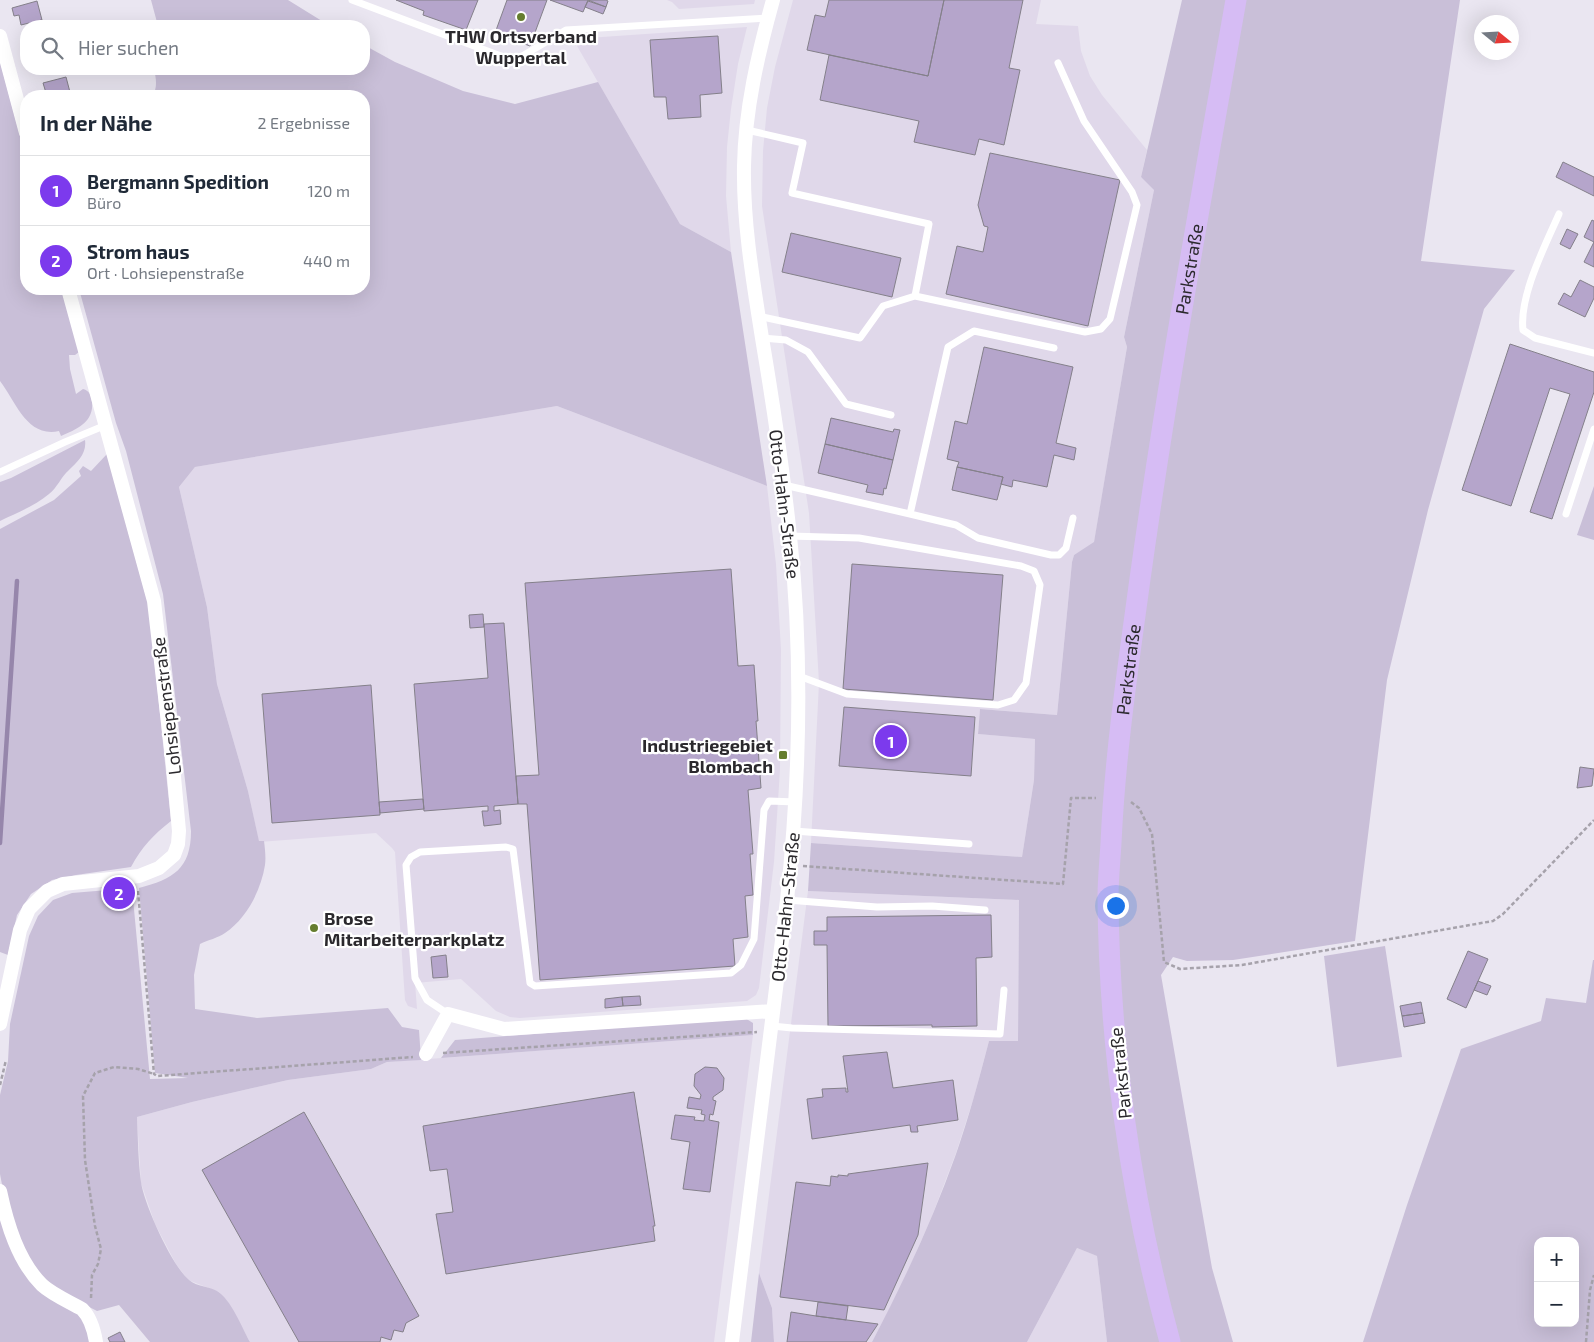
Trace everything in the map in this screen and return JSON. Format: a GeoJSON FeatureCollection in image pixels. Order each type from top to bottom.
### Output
{"type":"FeatureCollection","features":[{"type":"Feature","properties":{"kind":"main road","name":"Parkstraße"},"geometry":{"type":"LineString","coordinates":[[1170,1342],[1159,1304],[1128,1145],[1112,987],[1108,896],[1113,799],[1120,723],[1146,538],[1188,276],[1236,0]]}},
{"type":"Feature","properties":{"kind":"street","name":"Otto-Hahn-Straße"},"geometry":{"type":"LineString","coordinates":[[732,1342],[787,900],[796,802],[799,676],[796,600],[784,485],[758,316],[748,243],[745,204],[744,166],[751,92],[773,0]]}},
{"type":"Feature","properties":{"kind":"street"},"geometry":{"type":"LineString","coordinates":[[0,36],[20,111]]}},
{"type":"Feature","properties":{"kind":"street","name":"Lohsiepenstraße"},"geometry":{"type":"LineString","coordinates":[[0,1024],[20,930],[29,909],[47,891],[63,884],[139,876],[159,868],[174,855],[180,831],[154,601],[70,295]]}},
{"type":"Feature","properties":{"kind":"street"},"geometry":{"type":"LineString","coordinates":[[426,1054],[448,1014],[504,1028],[773,1011]]}},
{"type":"Feature","properties":{"kind":"street"},"geometry":{"type":"LineString","coordinates":[[0,1191],[19,1253],[44,1286],[88,1314],[93,1326],[96,1342]]}},
{"type":"Feature","properties":{"kind":"lane"},"geometry":{"type":"LineString","coordinates":[[352,0],[514,61],[566,30],[768,18]]}},
{"type":"Feature","properties":{"kind":"lane"},"geometry":{"type":"LineString","coordinates":[[758,316],[860,338],[883,306],[915,296],[1085,332],[1101,329],[1110,319],[1137,205],[1132,192],[1084,121],[1058,63]]}},
{"type":"Feature","properties":{"kind":"lane"},"geometry":{"type":"LineString","coordinates":[[747,130],[803,143],[792,193],[930,224],[915,296]]}},
{"type":"Feature","properties":{"kind":"lane"},"geometry":{"type":"LineString","coordinates":[[1559,214],[1530,284],[1522,318],[1523,330],[1535,338],[1594,353]]}},
{"type":"Feature","properties":{"kind":"lane"},"geometry":{"type":"LineString","coordinates":[[910,514],[948,348],[974,331],[1054,348]]}},
{"type":"Feature","properties":{"kind":"lane"},"geometry":{"type":"LineString","coordinates":[[762,338],[786,340],[808,352],[846,404],[891,415]]}},
{"type":"Feature","properties":{"kind":"lane"},"geometry":{"type":"LineString","coordinates":[[0,472],[106,425]]}},
{"type":"Feature","properties":{"kind":"lane"},"geometry":{"type":"LineString","coordinates":[[1566,514],[1594,429]]}},
{"type":"Feature","properties":{"kind":"lane"},"geometry":{"type":"LineString","coordinates":[[784,485],[956,525],[978,538],[1052,555],[1059,555],[1066,548],[1073,518]]}},
{"type":"Feature","properties":{"kind":"lane"},"geometry":{"type":"LineString","coordinates":[[790,536],[860,538],[1021,566],[1034,571],[1040,585],[1026,683],[1014,700],[998,705],[847,694],[799,676]]}},
{"type":"Feature","properties":{"kind":"lane"},"geometry":{"type":"LineString","coordinates":[[448,1014],[427,1000],[415,978],[406,866],[411,857],[420,852],[506,847],[513,849],[530,983],[535,986],[731,973],[741,965],[754,939],[764,810],[769,801],[796,802]]}},
{"type":"Feature","properties":{"kind":"lane"},"geometry":{"type":"LineString","coordinates":[[794,831],[969,844]]}},
{"type":"Feature","properties":{"kind":"lane"},"geometry":{"type":"LineString","coordinates":[[787,900],[877,907],[932,906],[985,910]]}},
{"type":"Feature","properties":{"kind":"lane"},"geometry":{"type":"LineString","coordinates":[[771,1028],[1000,1034],[1004,990]]}},
{"type":"Feature","properties":{"kind":"path"},"geometry":{"type":"LineString","coordinates":[[791,865],[1063,884],[1071,798],[1113,799],[1130,802],[1140,808],[1152,834],[1164,962],[1180,969],[1242,965],[1493,921],[1503,914],[1594,820]]}},
{"type":"Feature","properties":{"kind":"path"},"geometry":{"type":"LineString","coordinates":[[137,887],[154,1074]]}},
{"type":"Feature","properties":{"kind":"path"},"geometry":{"type":"LineString","coordinates":[[88,1314],[91,1304],[90,1289],[92,1275],[98,1264],[100,1249],[85,1160],[83,1096],[95,1073],[114,1067],[138,1069],[157,1076],[176,1075],[771,1028]]}},
{"type":"Feature","properties":{"kind":"path"},"geometry":{"type":"LineString","coordinates":[[0,1085],[6,1060]]}},
{"type":"Feature","properties":{"kind":"path"},"geometry":{"type":"LineString","coordinates":[[1586,1342],[1590,1290],[1594,1275]]}},
{"type":"Feature","properties":{"kind":"shaded area"},"geometry":{"type":"Polygon","coordinates":[[[151,0],[288,0],[320,20],[156,20],[151,0]]]}},
{"type":"Feature","properties":{"kind":"shaded area"},"geometry":{"type":"Polygon","coordinates":[[[667,0],[755,0],[754,4],[679,9],[667,0]]]}},
{"type":"Feature","properties":{"kind":"shaded area"},"geometry":{"type":"Polygon","coordinates":[[[793,0],[1041,0],[1036,24],[1078,26],[1081,51],[1090,76],[1102,95],[1147,150],[1141,177],[1154,190],[1124,337],[1127,347],[1094,543],[1074,555],[1072,562],[1057,715],[980,709],[978,734],[1035,739],[1034,780],[1022,857],[811,843],[819,683],[809,513],[762,206],[763,151],[767,108],[775,67],[793,0]]]}},
{"type":"Feature","properties":{"kind":"shaded area"},"geometry":{"type":"Polygon","coordinates":[[[1182,0],[1460,0],[1421,261],[1515,270],[1484,309],[1428,510],[1387,680],[1355,941],[1233,960],[1187,961],[1173,957],[1161,975],[1212,1268],[1233,1342],[1107,1342],[1097,1256],[1077,1248],[1027,1342],[872,1342],[938,1202],[965,1126],[989,1041],[1018,1041],[1019,900],[808,891],[811,843],[1022,857],[1034,780],[1035,739],[978,734],[980,709],[1057,715],[1072,562],[1074,555],[1094,542],[1127,347],[1124,337],[1154,190],[1141,177],[1182,0]]]}},
{"type":"Feature","properties":{"kind":"shaded area"},"geometry":{"type":"Polygon","coordinates":[[[747,27],[738,64],[727,147],[726,196],[731,252],[680,224],[573,39],[747,27]]]}},
{"type":"Feature","properties":{"kind":"shaded area"},"geometry":{"type":"Polygon","coordinates":[[[370,48],[395,62],[463,91],[515,104],[598,82],[680,224],[731,252],[767,486],[557,406],[195,467],[179,487],[207,607],[217,684],[248,791],[259,841],[264,841],[265,856],[265,865],[260,884],[252,903],[240,920],[225,933],[200,944],[194,975],[195,1009],[257,1018],[388,1008],[402,1027],[419,1030],[421,1060],[387,1062],[371,1069],[288,1080],[137,1117],[143,1192],[167,1249],[182,1273],[189,1280],[217,1291],[227,1300],[250,1342],[150,1342],[119,1305],[97,1311],[47,1283],[34,1267],[25,1251],[4,1195],[0,1174],[0,1095],[8,1061],[10,1024],[29,936],[38,916],[53,900],[72,893],[132,888],[150,1079],[188,1078],[155,1073],[139,888],[161,881],[178,870],[188,855],[190,844],[191,831],[163,594],[126,451],[116,423],[81,295],[370,295],[370,90],[155,90],[155,75],[370,75],[370,48]]]}},
{"type":"Feature","properties":{"kind":"shaded area"},"geometry":{"type":"Polygon","coordinates":[[[0,61],[20,136],[20,295],[64,295],[79,352],[75,355],[69,355],[70,369],[76,394],[83,389],[91,395],[92,409],[90,415],[83,424],[61,436],[59,431],[48,432],[39,429],[30,424],[17,408],[0,381],[0,61]]]}},
{"type":"Feature","properties":{"kind":"shaded area"},"geometry":{"type":"Polygon","coordinates":[[[557,406],[767,486],[776,564],[781,650],[780,770],[774,862],[759,988],[756,995],[747,1001],[520,1018],[510,1017],[496,1011],[461,979],[415,983],[417,1009],[408,1006],[405,1000],[395,852],[392,848],[376,833],[259,842],[248,791],[217,684],[207,607],[179,487],[195,467],[557,406]]]}},
{"type":"Feature","properties":{"kind":"shaded area"},"geometry":{"type":"Polygon","coordinates":[[[85,440],[81,457],[52,492],[32,506],[0,521],[0,482],[85,440]]]}},
{"type":"Feature","properties":{"kind":"shaded area"},"geometry":{"type":"Polygon","coordinates":[[[107,454],[149,607],[171,821],[148,842],[131,867],[52,880],[31,894],[17,915],[8,955],[0,952],[0,529],[54,500],[81,476],[79,471],[83,466],[91,471],[107,454]]]}},
{"type":"Feature","properties":{"kind":"shaded area"},"geometry":{"type":"Polygon","coordinates":[[[1594,486],[1594,540],[1577,535],[1594,486]]]}},
{"type":"Feature","properties":{"kind":"shaded area"},"geometry":{"type":"Polygon","coordinates":[[[808,891],[1019,900],[1018,1041],[989,1041],[956,1153],[932,1216],[900,1289],[872,1342],[774,1342],[772,1308],[759,1273],[808,891]]]}},
{"type":"Feature","properties":{"kind":"shaded area"},"geometry":{"type":"Polygon","coordinates":[[[1385,946],[1402,1057],[1337,1067],[1324,956],[1385,946]]]}},
{"type":"Feature","properties":{"kind":"shaded area"},"geometry":{"type":"Polygon","coordinates":[[[1594,960],[1594,1342],[1363,1342],[1407,1205],[1461,1049],[1541,1021],[1546,998],[1586,1003],[1594,960]]]}},
{"type":"Feature","properties":{"kind":"shaded area"},"geometry":{"type":"Polygon","coordinates":[[[745,1018],[753,1023],[753,1035],[441,1058],[455,1040],[745,1018]]]}},
{"type":"Feature","properties":{"kind":"shaded area"},"geometry":{"type":"Polygon","coordinates":[[[753,1035],[714,1342],[250,1342],[227,1301],[219,1292],[188,1280],[176,1264],[155,1224],[141,1183],[137,1117],[192,1102],[288,1080],[371,1069],[387,1062],[753,1035]]]}},
{"type":"Feature","properties":{"kind":"shaded area"},"geometry":{"type":"Polygon","coordinates":[[[0,1208],[23,1267],[86,1316],[92,1342],[0,1342],[0,1208]]]}},
{"type":"Feature","properties":{"kind":"shaded area"},"geometry":{"type":"Polygon","coordinates":[[[1077,1248],[1097,1256],[1107,1342],[1027,1342],[1077,1248]]]}},
{"type":"Feature","properties":{"kind":"shaded area"},"geometry":{"type":"Polygon","coordinates":[[[759,1273],[772,1308],[774,1342],[751,1342],[759,1273]]]}},
{"type":"Feature","properties":{"kind":"building"},"geometry":{"type":"Polygon","coordinates":[[[396,0],[478,0],[466,30],[423,15],[424,11],[396,0]]]}},
{"type":"Feature","properties":{"kind":"building","name":"THW Ortsverband Wuppertal"},"geometry":{"type":"Polygon","coordinates":[[[507,0],[547,0],[530,46],[495,33],[507,0]]]}},
{"type":"Feature","properties":{"kind":"building","name":"THW Ortsverband Wuppertal"},"geometry":{"type":"Polygon","coordinates":[[[550,0],[588,0],[583,12],[550,0]]]}},
{"type":"Feature","properties":{"kind":"building"},"geometry":{"type":"Polygon","coordinates":[[[588,0],[606,0],[608,1],[606,7],[588,0]]]}},
{"type":"Feature","properties":{"kind":"building"},"geometry":{"type":"Polygon","coordinates":[[[829,0],[944,0],[928,76],[807,50],[815,15],[825,17],[829,0]]]}},
{"type":"Feature","properties":{"kind":"building"},"geometry":{"type":"Polygon","coordinates":[[[944,0],[1023,0],[1009,68],[1020,70],[1004,145],[979,139],[975,155],[914,142],[919,121],[820,100],[829,55],[928,76],[944,0]]]}},
{"type":"Feature","properties":{"kind":"building"},"geometry":{"type":"Polygon","coordinates":[[[37,1],[42,20],[20,20],[19,15],[14,16],[12,8],[37,1]]]}},
{"type":"Feature","properties":{"kind":"building"},"geometry":{"type":"Polygon","coordinates":[[[588,1],[606,7],[603,14],[585,7],[588,1]]]}},
{"type":"Feature","properties":{"kind":"building"},"geometry":{"type":"Polygon","coordinates":[[[718,36],[722,93],[700,95],[701,117],[668,119],[666,97],[654,97],[650,40],[718,36]]]}},
{"type":"Feature","properties":{"kind":"building"},"geometry":{"type":"Polygon","coordinates":[[[66,77],[69,90],[45,90],[43,83],[66,77]]]}},
{"type":"Feature","properties":{"kind":"building"},"geometry":{"type":"Polygon","coordinates":[[[990,153],[1120,180],[1088,326],[946,294],[957,246],[983,252],[988,227],[984,226],[978,205],[990,153]]]}},
{"type":"Feature","properties":{"kind":"building"},"geometry":{"type":"Polygon","coordinates":[[[1563,162],[1594,177],[1594,196],[1556,177],[1563,162]]]}},
{"type":"Feature","properties":{"kind":"building"},"geometry":{"type":"Polygon","coordinates":[[[1592,220],[1594,221],[1594,242],[1584,237],[1592,220]]]}},
{"type":"Feature","properties":{"kind":"building"},"geometry":{"type":"Polygon","coordinates":[[[1567,229],[1578,234],[1570,249],[1560,244],[1567,229]]]}},
{"type":"Feature","properties":{"kind":"building"},"geometry":{"type":"Polygon","coordinates":[[[791,233],[901,258],[892,297],[782,272],[791,233]]]}},
{"type":"Feature","properties":{"kind":"building"},"geometry":{"type":"Polygon","coordinates":[[[1594,242],[1594,267],[1584,262],[1594,242]]]}},
{"type":"Feature","properties":{"kind":"building"},"geometry":{"type":"Polygon","coordinates":[[[1580,280],[1594,287],[1594,298],[1585,317],[1558,304],[1564,293],[1571,297],[1580,280]]]}},
{"type":"Feature","properties":{"kind":"building"},"geometry":{"type":"Polygon","coordinates":[[[1510,344],[1594,372],[1594,392],[1552,519],[1530,512],[1570,394],[1550,388],[1511,506],[1462,490],[1510,344]]]}},
{"type":"Feature","properties":{"kind":"building"},"geometry":{"type":"Polygon","coordinates":[[[984,347],[1073,367],[1056,443],[1076,448],[1074,460],[1054,455],[1047,487],[1013,480],[1012,487],[1001,484],[1003,477],[957,467],[959,462],[947,459],[955,421],[967,424],[984,347]]]}},
{"type":"Feature","properties":{"kind":"building"},"geometry":{"type":"Polygon","coordinates":[[[831,418],[893,432],[894,429],[900,430],[893,460],[825,444],[831,418]]]}},
{"type":"Feature","properties":{"kind":"building"},"geometry":{"type":"Polygon","coordinates":[[[825,444],[893,460],[883,495],[866,492],[868,485],[818,473],[825,444]]]}},
{"type":"Feature","properties":{"kind":"building"},"geometry":{"type":"Polygon","coordinates":[[[957,467],[1003,477],[997,500],[952,490],[957,467]]]}},
{"type":"Feature","properties":{"kind":"building"},"geometry":{"type":"Polygon","coordinates":[[[852,564],[1003,575],[993,700],[843,689],[852,564]]]}},
{"type":"Feature","properties":{"kind":"building"},"geometry":{"type":"Polygon","coordinates":[[[731,569],[738,666],[754,665],[761,788],[748,790],[753,854],[750,854],[753,895],[745,896],[748,937],[733,939],[735,966],[540,980],[527,804],[518,804],[516,776],[539,775],[525,583],[731,569]]]}},
{"type":"Feature","properties":{"kind":"building"},"geometry":{"type":"Polygon","coordinates":[[[483,614],[484,627],[470,628],[469,615],[483,614]]]}},
{"type":"Feature","properties":{"kind":"building"},"geometry":{"type":"Polygon","coordinates":[[[504,623],[518,804],[494,806],[494,811],[500,810],[501,824],[484,826],[482,811],[488,811],[488,806],[424,811],[414,684],[488,678],[484,624],[504,623]]]}},
{"type":"Feature","properties":{"kind":"building"},"geometry":{"type":"Polygon","coordinates":[[[371,685],[380,815],[272,823],[262,694],[371,685]]]}},
{"type":"Feature","properties":{"kind":"building"},"geometry":{"type":"Polygon","coordinates":[[[844,707],[975,717],[971,776],[839,766],[844,707]]]}},
{"type":"Feature","properties":{"kind":"building"},"geometry":{"type":"Polygon","coordinates":[[[1580,767],[1594,769],[1592,786],[1577,788],[1580,767]]]}},
{"type":"Feature","properties":{"kind":"building"},"geometry":{"type":"Polygon","coordinates":[[[423,799],[424,809],[380,813],[379,802],[423,799]]]}},
{"type":"Feature","properties":{"kind":"building"},"geometry":{"type":"Polygon","coordinates":[[[125,889],[126,896],[112,898],[112,890],[125,889]]]}},
{"type":"Feature","properties":{"kind":"building"},"geometry":{"type":"Polygon","coordinates":[[[991,915],[992,957],[976,958],[977,1026],[828,1026],[827,945],[814,945],[814,931],[827,931],[827,917],[991,915]]]}},
{"type":"Feature","properties":{"kind":"building"},"geometry":{"type":"Polygon","coordinates":[[[1468,951],[1488,959],[1466,1008],[1447,999],[1468,951]]]}},
{"type":"Feature","properties":{"kind":"building"},"geometry":{"type":"Polygon","coordinates":[[[446,955],[448,977],[433,978],[431,957],[446,955]]]}},
{"type":"Feature","properties":{"kind":"building"},"geometry":{"type":"Polygon","coordinates":[[[1478,981],[1491,986],[1487,995],[1474,990],[1478,981]]]}},
{"type":"Feature","properties":{"kind":"building"},"geometry":{"type":"Polygon","coordinates":[[[640,996],[641,1005],[623,1006],[622,997],[640,996]]]}},
{"type":"Feature","properties":{"kind":"building"},"geometry":{"type":"Polygon","coordinates":[[[622,997],[623,1006],[605,1008],[605,999],[622,997]]]}},
{"type":"Feature","properties":{"kind":"building"},"geometry":{"type":"Polygon","coordinates":[[[1421,1002],[1423,1013],[1402,1016],[1400,1006],[1421,1002]]]}},
{"type":"Feature","properties":{"kind":"building"},"geometry":{"type":"Polygon","coordinates":[[[1423,1013],[1425,1023],[1404,1027],[1402,1016],[1423,1013]]]}},
{"type":"Feature","properties":{"kind":"building"},"geometry":{"type":"Polygon","coordinates":[[[887,1052],[893,1088],[953,1080],[958,1120],[917,1126],[918,1132],[911,1132],[910,1125],[812,1139],[807,1099],[823,1097],[822,1089],[846,1088],[846,1092],[848,1092],[843,1056],[887,1052]]]}},
{"type":"Feature","properties":{"kind":"building"},"geometry":{"type":"Polygon","coordinates":[[[705,1067],[717,1068],[724,1078],[723,1090],[713,1097],[713,1100],[716,1101],[713,1115],[710,1114],[709,1120],[719,1122],[710,1192],[683,1189],[690,1142],[671,1139],[675,1115],[695,1117],[694,1120],[704,1121],[705,1115],[701,1114],[702,1110],[687,1108],[689,1097],[700,1099],[701,1095],[694,1086],[695,1074],[705,1067]]]}},
{"type":"Feature","properties":{"kind":"building"},"geometry":{"type":"Polygon","coordinates":[[[634,1092],[655,1226],[653,1226],[655,1241],[446,1274],[436,1214],[453,1212],[447,1169],[430,1171],[423,1126],[634,1092]]]}},
{"type":"Feature","properties":{"kind":"building"},"geometry":{"type":"Polygon","coordinates":[[[304,1112],[419,1316],[406,1323],[403,1332],[394,1330],[391,1340],[381,1337],[380,1342],[299,1342],[202,1170],[304,1112]]]}},
{"type":"Feature","properties":{"kind":"building"},"geometry":{"type":"Polygon","coordinates":[[[928,1163],[918,1235],[884,1310],[780,1297],[796,1182],[830,1186],[831,1176],[848,1176],[848,1174],[928,1163]]]}},
{"type":"Feature","properties":{"kind":"building"},"geometry":{"type":"Polygon","coordinates":[[[818,1302],[848,1306],[846,1320],[816,1316],[818,1302]]]}},
{"type":"Feature","properties":{"kind":"building"},"geometry":{"type":"Polygon","coordinates":[[[791,1312],[878,1324],[866,1342],[787,1342],[791,1312]]]}},
{"type":"Feature","properties":{"kind":"building"},"geometry":{"type":"Polygon","coordinates":[[[120,1332],[125,1342],[110,1342],[108,1338],[120,1332]]]}},
{"type":"Feature","properties":{"kind":"waterway"},"geometry":{"type":"LineString","coordinates":[[0,843],[17,581]]}},
{"type":"Feature","properties":{"kind":"place","name":"THW Ortsverband Wuppertal"},"geometry":{"type":"Point","coordinates":[521,17]}},
{"type":"Feature","properties":{"kind":"place","name":"Bergmann Spedition"},"geometry":{"type":"Point","coordinates":[891,741]}},
{"type":"Feature","properties":{"kind":"place","name":"Industriegebiet Blombach"},"geometry":{"type":"Point","coordinates":[783,755]}},
{"type":"Feature","properties":{"kind":"place","name":"Strom haus"},"geometry":{"type":"Point","coordinates":[119,893]}},
{"type":"Feature","properties":{"kind":"place","name":"Brose Mitarbeiterparkplatz"},"geometry":{"type":"Point","coordinates":[314,928]}}]}
